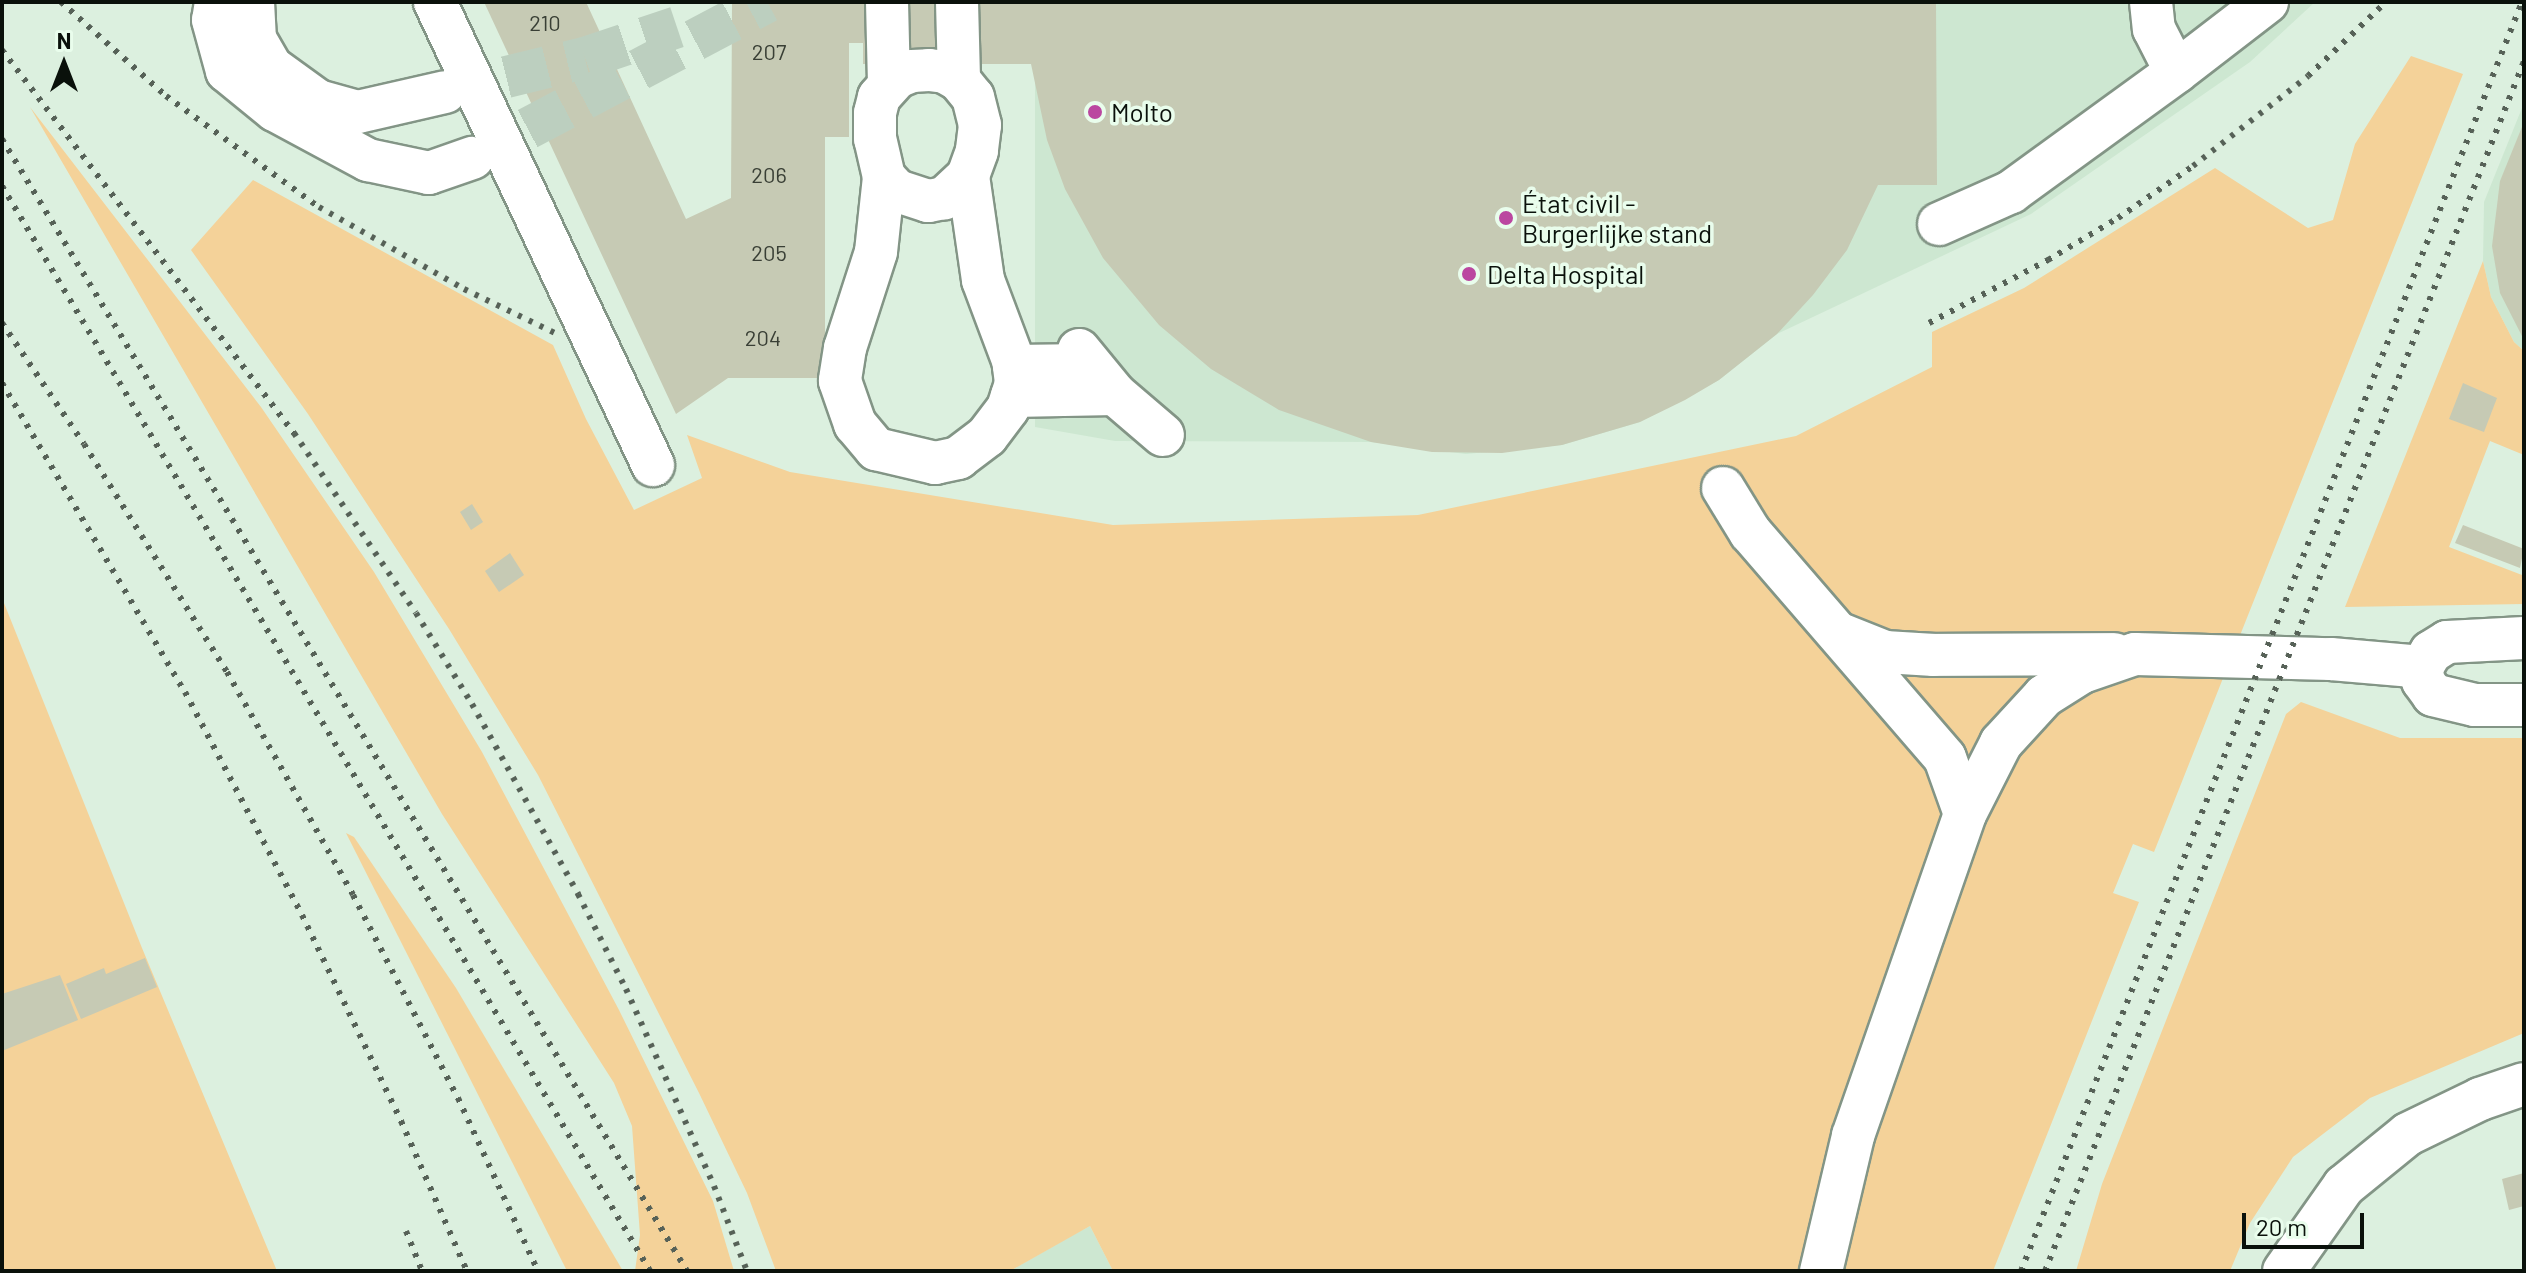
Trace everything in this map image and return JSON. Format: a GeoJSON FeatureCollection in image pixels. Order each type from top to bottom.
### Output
{"type":"FeatureCollection","features":[{"type":"Feature","properties":{"kind":"street"},"geometry":{"type":"LineString","coordinates":[[216,2],[213,20],[227,71],[275,110],[368,160],[429,173],[472,158]]}},
{"type":"Feature","properties":{"kind":"street"},"geometry":{"type":"LineString","coordinates":[[253,2],[255,39],[271,67],[318,101],[358,112],[445,92]]}},
{"type":"Feature","properties":{"kind":"street"},"geometry":{"type":"LineString","coordinates":[[435,2],[653,465]]}},
{"type":"Feature","properties":{"kind":"street"},"geometry":{"type":"LineString","coordinates":[[887,2],[889,84]]}},
{"type":"Feature","properties":{"kind":"street"},"geometry":{"type":"LineString","coordinates":[[957,2],[959,80]]}},
{"type":"Feature","properties":{"kind":"street"},"geometry":{"type":"LineString","coordinates":[[2151,2],[2154,29],[2176,72]]}},
{"type":"Feature","properties":{"kind":"street"},"geometry":{"type":"LineString","coordinates":[[1939,224],[2011,192],[2267,2]]}},
{"type":"Feature","properties":{"kind":"street"},"geometry":{"type":"LineString","coordinates":[[884,177],[897,191],[928,201],[944,198],[968,176],[977,151],[980,125],[973,97],[959,80],[945,72],[912,71],[889,84],[879,97],[875,113],[875,139],[884,177],[876,252],[845,348],[840,381],[855,424],[876,449],[935,463],[958,458],[987,436],[1013,381],[983,280],[968,176]]}},
{"type":"Feature","properties":{"kind":"street"},"geometry":{"type":"LineString","coordinates":[[1013,381],[1094,370],[1163,435]]}},
{"type":"Feature","properties":{"kind":"street"},"geometry":{"type":"LineString","coordinates":[[1723,488],[1750,532],[1945,758],[1965,814]]}},
{"type":"Feature","properties":{"kind":"street"},"geometry":{"type":"LineString","coordinates":[[1840,634],[1885,652],[2331,659],[2422,667]]}},
{"type":"Feature","properties":{"kind":"street"},"geometry":{"type":"LineString","coordinates":[[2524,638],[2447,642],[2431,652],[2422,667],[2423,681],[2433,695],[2475,705],[2524,705]]}},
{"type":"Feature","properties":{"kind":"street"},"geometry":{"type":"LineString","coordinates":[[1821,1271],[1853,1136],[1965,814],[2001,743],[2044,696],[2082,672],[2135,654]]}},
{"type":"Feature","properties":{"kind":"street"},"geometry":{"type":"LineString","coordinates":[[2284,1271],[2344,1186],[2408,1134],[2480,1099],[2524,1084]]}},
{"type":"Feature","properties":{"kind":"shaded area","name":"Delta Hospital"},"geometry":{"type":"Polygon","coordinates":[[[1035,2],[2315,2],[2250,62],[2031,214],[1777,334],[1719,380],[1640,422],[1562,445],[1466,454],[1371,442],[1115,441],[1035,427],[1035,2]]]}},
{"type":"Feature","properties":{"kind":"shaded area"},"geometry":{"type":"Polygon","coordinates":[[[2411,56],[2463,74],[2154,852],[2133,844],[2113,893],[2139,902],[1993,1271],[1113,1271],[1090,1226],[1010,1271],[776,1271],[747,1193],[538,775],[449,629],[308,414],[191,250],[253,180],[553,345],[586,419],[634,510],[702,478],[687,435],[790,472],[1113,525],[1418,515],[1796,436],[1932,367],[1932,332],[2024,288],[2215,168],[2308,228],[2333,220],[2355,144],[2411,56]]]}},
{"type":"Feature","properties":{"kind":"shaded area"},"geometry":{"type":"Polygon","coordinates":[[[2524,103],[2524,351],[2514,342],[2491,297],[2483,261],[2484,202],[2524,103]]]}},
{"type":"Feature","properties":{"kind":"shaded area"},"geometry":{"type":"Polygon","coordinates":[[[30,107],[261,407],[374,572],[482,752],[619,1010],[713,1201],[734,1271],[635,1271],[640,1235],[632,1126],[614,1083],[442,814],[30,107]]]}},
{"type":"Feature","properties":{"kind":"shaded area"},"geometry":{"type":"Polygon","coordinates":[[[2483,261],[2491,297],[2514,342],[2524,351],[2524,455],[2490,441],[2449,547],[2522,575],[2524,571],[2524,604],[2345,607],[2483,261]]]}},
{"type":"Feature","properties":{"kind":"shaded area"},"geometry":{"type":"Polygon","coordinates":[[[2,598],[142,948],[277,1271],[2,1271],[2,598]]]}},
{"type":"Feature","properties":{"kind":"shaded area"},"geometry":{"type":"Polygon","coordinates":[[[2301,702],[2400,738],[2524,738],[2524,1033],[2370,1098],[2293,1157],[2250,1223],[2230,1271],[2076,1271],[2102,1184],[2286,714],[2301,702]]]}},
{"type":"Feature","properties":{"kind":"shaded area"},"geometry":{"type":"Polygon","coordinates":[[[346,833],[354,837],[456,988],[623,1271],[567,1271],[346,833]]]}},
{"type":"Feature","properties":{"kind":"shaded area"},"geometry":{"type":"Polygon","coordinates":[[[1090,1226],[1113,1271],[1010,1271],[1073,1235],[1090,1226]]]}},
{"type":"Feature","properties":{"kind":"building","name":"Delta Hospital"},"geometry":{"type":"Polygon","coordinates":[[[484,2],[586,2],[686,219],[731,198],[732,2],[1936,2],[1937,185],[1878,185],[1847,250],[1813,295],[1777,334],[1719,380],[1685,400],[1640,422],[1562,445],[1502,453],[1432,452],[1371,442],[1279,410],[1211,369],[1159,325],[1103,258],[1065,189],[1047,140],[1031,64],[863,64],[863,43],[849,43],[849,137],[825,137],[825,378],[728,378],[676,414],[484,2]]]}},
{"type":"Feature","properties":{"kind":"building"},"geometry":{"type":"Polygon","coordinates":[[[2524,122],[2524,340],[2500,293],[2492,246],[2500,181],[2524,122]]]}},
{"type":"Feature","properties":{"kind":"building"},"geometry":{"type":"Polygon","coordinates":[[[2463,383],[2497,398],[2484,432],[2449,419],[2463,383]]]}},
{"type":"Feature","properties":{"kind":"building"},"geometry":{"type":"Polygon","coordinates":[[[472,504],[483,522],[471,530],[460,512],[472,504]]]}},
{"type":"Feature","properties":{"kind":"building"},"geometry":{"type":"Polygon","coordinates":[[[2463,525],[2524,549],[2520,568],[2455,543],[2463,525]]]}},
{"type":"Feature","properties":{"kind":"building"},"geometry":{"type":"Polygon","coordinates":[[[510,553],[524,575],[499,592],[485,571],[510,553]]]}},
{"type":"Feature","properties":{"kind":"building"},"geometry":{"type":"Polygon","coordinates":[[[145,958],[157,987],[81,1019],[66,984],[104,968],[106,974],[145,958]]]}},
{"type":"Feature","properties":{"kind":"building"},"geometry":{"type":"Polygon","coordinates":[[[60,975],[78,1020],[2,1051],[2,994],[60,975]]]}},
{"type":"Feature","properties":{"kind":"building"},"geometry":{"type":"Polygon","coordinates":[[[2524,1173],[2524,1206],[2509,1210],[2502,1179],[2524,1173]]]}},
{"type":"Feature","properties":{"kind":"tunnel"},"geometry":{"type":"LineString","coordinates":[[472,158],[767,2]]}},
{"type":"Feature","properties":{"kind":"tunnel"},"geometry":{"type":"LineString","coordinates":[[445,92],[585,58],[677,27]]}},
{"type":"Feature","properties":{"kind":"railway"},"geometry":{"type":"LineString","coordinates":[[61,2],[166,96],[319,207],[464,289],[557,334]]}},
{"type":"Feature","properties":{"kind":"railway"},"geometry":{"type":"LineString","coordinates":[[1929,323],[2048,260],[2118,218],[2193,166],[2308,76],[2386,2]]}},
{"type":"Feature","properties":{"kind":"railway"},"geometry":{"type":"LineString","coordinates":[[2021,1271],[2522,2]]}},
{"type":"Feature","properties":{"kind":"railway"},"geometry":{"type":"LineString","coordinates":[[2,50],[294,433],[416,613],[472,704],[578,894],[626,989],[714,1186],[747,1271]]}},
{"type":"Feature","properties":{"kind":"railway"},"geometry":{"type":"LineString","coordinates":[[2045,1271],[2524,61]]}},
{"type":"Feature","properties":{"kind":"railway"},"geometry":{"type":"LineString","coordinates":[[2,139],[687,1271]]}},
{"type":"Feature","properties":{"kind":"railway"},"geometry":{"type":"LineString","coordinates":[[2,186],[650,1271]]}},
{"type":"Feature","properties":{"kind":"railway"},"geometry":{"type":"LineString","coordinates":[[2,323],[84,444],[227,672],[353,895],[458,1098],[538,1271]]}},
{"type":"Feature","properties":{"kind":"railway"},"geometry":{"type":"LineString","coordinates":[[2,383],[185,692],[302,915],[401,1121],[467,1271]]}},
{"type":"Feature","properties":{"kind":"railway"},"geometry":{"type":"LineString","coordinates":[[406,1231],[422,1271]]}},
{"type":"Feature","properties":{"kind":"place","name":"Molto"},"geometry":{"type":"Point","coordinates":[1095,112]}},
{"type":"Feature","properties":{"kind":"place","name":"État civil - Burgerlijke stand"},"geometry":{"type":"Point","coordinates":[1506,218]}},
{"type":"Feature","properties":{"kind":"place","name":"Delta Hospital"},"geometry":{"type":"Point","coordinates":[1469,274]}}]}
